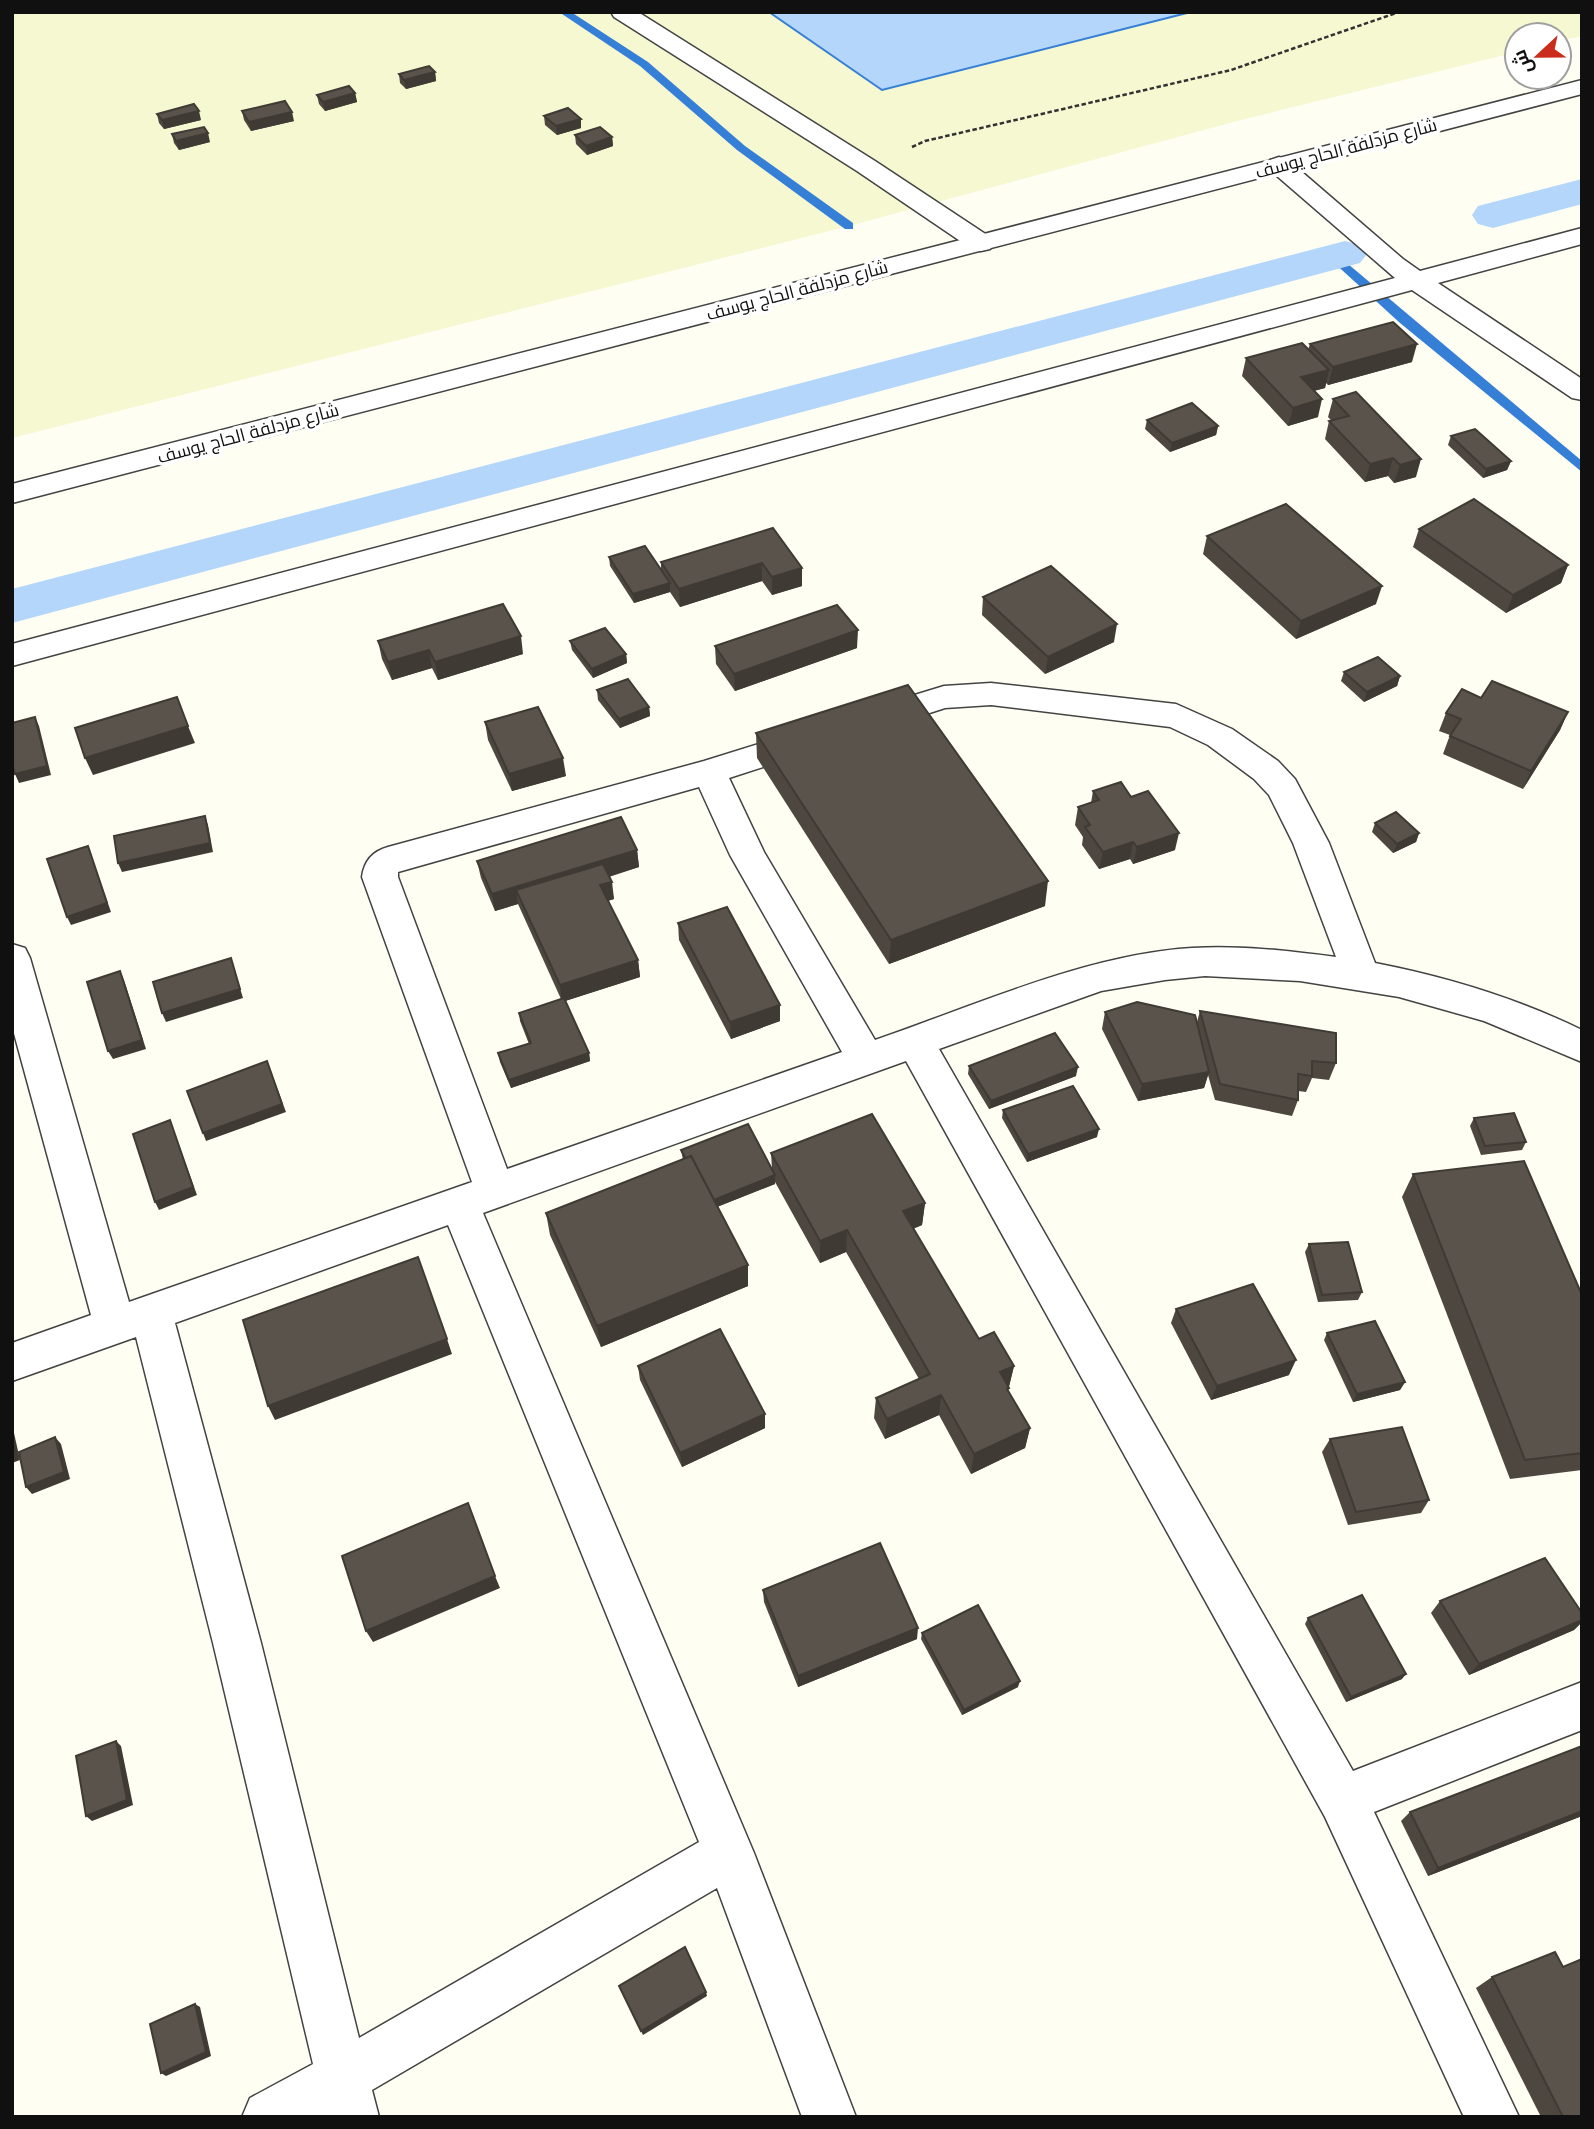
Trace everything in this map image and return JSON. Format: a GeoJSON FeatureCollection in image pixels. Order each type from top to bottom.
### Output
{"type":"FeatureCollection","features":[{"type":"Feature","properties":{"kind":"street"},"geometry":{"type":"LineString","coordinates":[[622,12],[866,166],[981,243]]}},
{"type":"Feature","properties":{"kind":"street","name":"شارع مزدلفة الحاج يوسف"},"geometry":{"type":"LineString","coordinates":[[12,494],[1582,87]]}},
{"type":"Feature","properties":{"kind":"street"},"geometry":{"type":"LineString","coordinates":[[1279,165],[1362,238],[1417,280],[1582,392]]}},
{"type":"Feature","properties":{"kind":"street"},"geometry":{"type":"LineString","coordinates":[[12,655],[1582,236]]}},
{"type":"Feature","properties":{"kind":"street"},"geometry":{"type":"LineString","coordinates":[[829,2117],[477,1197],[380,877],[381,869],[388,860],[709,772],[944,697],[991,694],[1176,716],[1220,737],[1266,770],[1283,788],[1311,842],[1362,977]]}},
{"type":"Feature","properties":{"kind":"street"},"geometry":{"type":"LineString","coordinates":[[709,772],[748,855],[866,1059]]}},
{"type":"Feature","properties":{"kind":"street"},"geometry":{"type":"LineString","coordinates":[[12,958],[133,1319],[237,1643],[347,2098]]}},
{"type":"Feature","properties":{"kind":"street"},"geometry":{"type":"LineString","coordinates":[[12,1362],[1099,976],[1203,962],[1307,968],[1419,987],[1491,1009],[1578,1045]]}},
{"type":"Feature","properties":{"kind":"street"},"geometry":{"type":"LineString","coordinates":[[915,1042],[1342,1800],[1492,2117]]}},
{"type":"Feature","properties":{"kind":"street"},"geometry":{"type":"LineString","coordinates":[[1342,1800],[1582,1706]]}},
{"type":"Feature","properties":{"kind":"street"},"geometry":{"type":"LineString","coordinates":[[269,2117],[347,2098],[729,1853]]}},
{"type":"Feature","properties":{"kind":"path"},"geometry":{"type":"LineString","coordinates":[[866,166],[925,141],[1231,70],[1399,12]]}},
{"type":"Feature","properties":{"kind":"green space"},"geometry":{"type":"Polygon","coordinates":[[[12,12],[1582,12],[1582,36],[1573,38],[1573,21],[1503,21],[1503,55],[1237,121],[849,226],[12,438],[12,12]]]}},
{"type":"Feature","properties":{"kind":"water"},"geometry":{"type":"Polygon","coordinates":[[[769,12],[1191,12],[882,90],[769,12]]]}},
{"type":"Feature","properties":{"kind":"building"},"geometry":{"type":"Polygon","coordinates":[[[429,66],[435,72],[404,80],[399,74],[429,66]]]}},
{"type":"Feature","properties":{"kind":"building"},"geometry":{"type":"Polygon","coordinates":[[[349,86],[355,93],[323,102],[317,95],[349,86]]]}},
{"type":"Feature","properties":{"kind":"building"},"geometry":{"type":"Polygon","coordinates":[[[285,101],[292,112],[249,122],[242,111],[285,101]]]}},
{"type":"Feature","properties":{"kind":"building"},"geometry":{"type":"Polygon","coordinates":[[[194,104],[199,111],[162,120],[157,114],[194,104]]]}},
{"type":"Feature","properties":{"kind":"building"},"geometry":{"type":"Polygon","coordinates":[[[568,108],[581,119],[556,126],[544,116],[568,108]]]}},
{"type":"Feature","properties":{"kind":"building"},"geometry":{"type":"Polygon","coordinates":[[[204,127],[208,133],[176,141],[172,134],[204,127]]]}},
{"type":"Feature","properties":{"kind":"building"},"geometry":{"type":"Polygon","coordinates":[[[600,127],[612,137],[586,146],[575,135],[600,127]]]}},
{"type":"Feature","properties":{"kind":"building"},"geometry":{"type":"Polygon","coordinates":[[[1393,322],[1417,344],[1333,367],[1310,344],[1393,322]]]}},
{"type":"Feature","properties":{"kind":"building"},"geometry":{"type":"Polygon","coordinates":[[[1302,343],[1329,370],[1301,377],[1322,399],[1293,408],[1246,358],[1302,343]]]}},
{"type":"Feature","properties":{"kind":"building"},"geometry":{"type":"Polygon","coordinates":[[[1356,392],[1421,459],[1400,465],[1393,458],[1370,464],[1329,421],[1349,416],[1333,399],[1356,392]]]}},
{"type":"Feature","properties":{"kind":"building"},"geometry":{"type":"Polygon","coordinates":[[[1192,403],[1218,426],[1172,443],[1147,420],[1192,403]]]}},
{"type":"Feature","properties":{"kind":"building"},"geometry":{"type":"Polygon","coordinates":[[[1475,429],[1511,461],[1486,469],[1451,436],[1475,429]]]}},
{"type":"Feature","properties":{"kind":"building"},"geometry":{"type":"Polygon","coordinates":[[[1474,499],[1568,565],[1513,595],[1419,529],[1474,499]]]}},
{"type":"Feature","properties":{"kind":"building"},"geometry":{"type":"Polygon","coordinates":[[[1286,504],[1382,586],[1301,621],[1207,536],[1286,504]]]}},
{"type":"Feature","properties":{"kind":"building"},"geometry":{"type":"Polygon","coordinates":[[[773,528],[802,568],[772,577],[762,563],[679,589],[661,562],[773,528]]]}},
{"type":"Feature","properties":{"kind":"building"},"geometry":{"type":"Polygon","coordinates":[[[645,546],[670,583],[633,594],[609,557],[645,546]]]}},
{"type":"Feature","properties":{"kind":"building"},"geometry":{"type":"Polygon","coordinates":[[[1051,566],[1117,624],[1048,657],[983,597],[1051,566]]]}},
{"type":"Feature","properties":{"kind":"building"},"geometry":{"type":"Polygon","coordinates":[[[503,604],[521,636],[435,662],[429,650],[388,662],[378,641],[503,604]]]}},
{"type":"Feature","properties":{"kind":"building"},"geometry":{"type":"Polygon","coordinates":[[[837,605],[858,630],[734,674],[715,646],[837,605]]]}},
{"type":"Feature","properties":{"kind":"building"},"geometry":{"type":"Polygon","coordinates":[[[605,628],[626,654],[592,669],[570,641],[605,628]]]}},
{"type":"Feature","properties":{"kind":"building"},"geometry":{"type":"Polygon","coordinates":[[[1378,657],[1400,676],[1367,692],[1344,672],[1378,657]]]}},
{"type":"Feature","properties":{"kind":"building"},"geometry":{"type":"Polygon","coordinates":[[[628,679],[649,707],[619,719],[597,690],[628,679]]]}},
{"type":"Feature","properties":{"kind":"building"},"geometry":{"type":"Polygon","coordinates":[[[1492,681],[1568,712],[1531,771],[1450,736],[1461,719],[1446,713],[1462,689],[1481,698],[1492,681]]]}},
{"type":"Feature","properties":{"kind":"building"},"geometry":{"type":"Polygon","coordinates":[[[908,685],[1048,881],[891,940],[756,733],[908,685]]]}},
{"type":"Feature","properties":{"kind":"building"},"geometry":{"type":"Polygon","coordinates":[[[177,697],[188,726],[85,758],[75,728],[177,697]]]}},
{"type":"Feature","properties":{"kind":"building"},"geometry":{"type":"Polygon","coordinates":[[[538,707],[563,758],[509,774],[485,722],[538,707]]]}},
{"type":"Feature","properties":{"kind":"building"},"geometry":{"type":"Polygon","coordinates":[[[35,717],[47,766],[15,774],[12,764],[12,723],[35,717]]]}},
{"type":"Feature","properties":{"kind":"building"},"geometry":{"type":"Polygon","coordinates":[[[1121,782],[1131,797],[1148,791],[1179,833],[1137,847],[1133,842],[1103,852],[1085,827],[1090,825],[1078,807],[1099,800],[1093,791],[1121,782]]]}},
{"type":"Feature","properties":{"kind":"building"},"geometry":{"type":"Polygon","coordinates":[[[1396,812],[1419,833],[1397,844],[1375,823],[1396,812]]]}},
{"type":"Feature","properties":{"kind":"building"},"geometry":{"type":"Polygon","coordinates":[[[205,816],[210,843],[118,863],[114,836],[205,816]]]}},
{"type":"Feature","properties":{"kind":"building"},"geometry":{"type":"Polygon","coordinates":[[[621,817],[637,850],[492,894],[477,861],[621,817]]]}},
{"type":"Feature","properties":{"kind":"building"},"geometry":{"type":"Polygon","coordinates":[[[88,846],[107,903],[67,917],[47,859],[88,846]]]}},
{"type":"Feature","properties":{"kind":"building"},"geometry":{"type":"Polygon","coordinates":[[[603,864],[612,882],[600,885],[638,960],[560,985],[516,890],[603,864]]]}},
{"type":"Feature","properties":{"kind":"building"},"geometry":{"type":"Polygon","coordinates":[[[727,907],[780,1005],[730,1022],[678,923],[727,907]]]}},
{"type":"Feature","properties":{"kind":"building"},"geometry":{"type":"Polygon","coordinates":[[[231,958],[240,989],[162,1013],[153,982],[231,958]]]}},
{"type":"Feature","properties":{"kind":"building"},"geometry":{"type":"Polygon","coordinates":[[[120,971],[142,1040],[108,1051],[87,982],[120,971]]]}},
{"type":"Feature","properties":{"kind":"building"},"geometry":{"type":"Polygon","coordinates":[[[564,998],[589,1053],[509,1080],[498,1053],[531,1043],[519,1013],[564,998]]]}},
{"type":"Feature","properties":{"kind":"building"},"geometry":{"type":"Polygon","coordinates":[[[1137,1002],[1195,1015],[1209,1072],[1142,1084],[1105,1012],[1137,1002]]]}},
{"type":"Feature","properties":{"kind":"building"},"geometry":{"type":"Polygon","coordinates":[[[1200,1011],[1336,1033],[1336,1063],[1312,1061],[1312,1076],[1298,1074],[1298,1100],[1220,1084],[1200,1011]]]}},
{"type":"Feature","properties":{"kind":"building"},"geometry":{"type":"Polygon","coordinates":[[[1055,1033],[1078,1067],[991,1101],[969,1066],[1055,1033]]]}},
{"type":"Feature","properties":{"kind":"building"},"geometry":{"type":"Polygon","coordinates":[[[267,1061],[282,1104],[203,1133],[187,1091],[267,1061]]]}},
{"type":"Feature","properties":{"kind":"building"},"geometry":{"type":"Polygon","coordinates":[[[1073,1086],[1099,1129],[1028,1154],[1003,1110],[1073,1086]]]}},
{"type":"Feature","properties":{"kind":"building"},"geometry":{"type":"Polygon","coordinates":[[[1514,1113],[1526,1142],[1485,1146],[1474,1118],[1514,1113]]]}},
{"type":"Feature","properties":{"kind":"building"},"geometry":{"type":"Polygon","coordinates":[[[872,1114],[925,1203],[903,1211],[979,1339],[994,1332],[1014,1366],[1000,1372],[1030,1428],[974,1454],[941,1395],[887,1419],[876,1398],[930,1374],[847,1230],[820,1241],[771,1153],[872,1114]]]}},
{"type":"Feature","properties":{"kind":"building"},"geometry":{"type":"Polygon","coordinates":[[[170,1120],[193,1187],[155,1202],[133,1134],[170,1120]]]}},
{"type":"Feature","properties":{"kind":"building"},"geometry":{"type":"Polygon","coordinates":[[[748,1124],[775,1175],[714,1200],[691,1156],[686,1159],[681,1150],[748,1124]]]}},
{"type":"Feature","properties":{"kind":"building"},"geometry":{"type":"Polygon","coordinates":[[[691,1156],[748,1265],[597,1326],[546,1213],[691,1156]]]}},
{"type":"Feature","properties":{"kind":"building"},"geometry":{"type":"Polygon","coordinates":[[[1524,1161],[1582,1295],[1582,1453],[1525,1460],[1413,1174],[1524,1161]]]}},
{"type":"Feature","properties":{"kind":"building"},"geometry":{"type":"Polygon","coordinates":[[[1348,1242],[1362,1292],[1322,1295],[1309,1244],[1348,1242]]]}},
{"type":"Feature","properties":{"kind":"building"},"geometry":{"type":"Polygon","coordinates":[[[418,1257],[447,1339],[268,1406],[243,1320],[418,1257]]]}},
{"type":"Feature","properties":{"kind":"building"},"geometry":{"type":"Polygon","coordinates":[[[1253,1284],[1296,1360],[1217,1386],[1176,1309],[1253,1284]]]}},
{"type":"Feature","properties":{"kind":"building"},"geometry":{"type":"Polygon","coordinates":[[[1375,1321],[1405,1382],[1357,1394],[1327,1333],[1375,1321]]]}},
{"type":"Feature","properties":{"kind":"building"},"geometry":{"type":"Polygon","coordinates":[[[720,1329],[765,1414],[680,1453],[638,1366],[720,1329]]]}},
{"type":"Feature","properties":{"kind":"building"},"geometry":{"type":"Polygon","coordinates":[[[1402,1427],[1429,1500],[1356,1512],[1330,1439],[1402,1427]]]}},
{"type":"Feature","properties":{"kind":"building"},"geometry":{"type":"Polygon","coordinates":[[[55,1437],[64,1472],[26,1487],[19,1452],[55,1437]]]}},
{"type":"Feature","properties":{"kind":"building"},"geometry":{"type":"Polygon","coordinates":[[[468,1503],[495,1576],[366,1631],[342,1556],[468,1503]]]}},
{"type":"Feature","properties":{"kind":"building"},"geometry":{"type":"Polygon","coordinates":[[[880,1543],[918,1628],[798,1676],[763,1590],[880,1543]]]}},
{"type":"Feature","properties":{"kind":"building"},"geometry":{"type":"Polygon","coordinates":[[[1545,1558],[1582,1613],[1582,1620],[1479,1664],[1440,1601],[1545,1558]]]}},
{"type":"Feature","properties":{"kind":"building"},"geometry":{"type":"Polygon","coordinates":[[[1362,1595],[1406,1674],[1351,1697],[1308,1618],[1362,1595]]]}},
{"type":"Feature","properties":{"kind":"building"},"geometry":{"type":"Polygon","coordinates":[[[978,1605],[1020,1681],[964,1710],[922,1633],[978,1605]]]}},
{"type":"Feature","properties":{"kind":"building"},"geometry":{"type":"Polygon","coordinates":[[[116,1741],[127,1800],[86,1816],[76,1756],[116,1741]]]}},
{"type":"Feature","properties":{"kind":"building"},"geometry":{"type":"Polygon","coordinates":[[[1582,1746],[1582,1811],[1438,1868],[1410,1812],[1582,1746]]]}},
{"type":"Feature","properties":{"kind":"building"},"geometry":{"type":"Polygon","coordinates":[[[685,1947],[706,1992],[641,2031],[619,1986],[685,1947]]]}},
{"type":"Feature","properties":{"kind":"building"},"geometry":{"type":"Polygon","coordinates":[[[1555,1952],[1563,1967],[1582,1959],[1582,2117],[1563,2117],[1492,1977],[1555,1952]]]}},
{"type":"Feature","properties":{"kind":"building"},"geometry":{"type":"Polygon","coordinates":[[[195,2004],[206,2052],[161,2073],[150,2024],[195,2004]]]}},
{"type":"Feature","properties":{"kind":"waterway"},"geometry":{"type":"LineString","coordinates":[[564,12],[644,64],[741,148],[849,226]]}},
{"type":"Feature","properties":{"kind":"waterway"},"geometry":{"type":"LineString","coordinates":[[1493,215],[1582,191]]}},
{"type":"Feature","properties":{"kind":"waterway"},"geometry":{"type":"LineString","coordinates":[[12,606],[1345,254]]}},
{"type":"Feature","properties":{"kind":"waterway"},"geometry":{"type":"LineString","coordinates":[[1335,257],[1404,320],[1582,468]]}}]}
